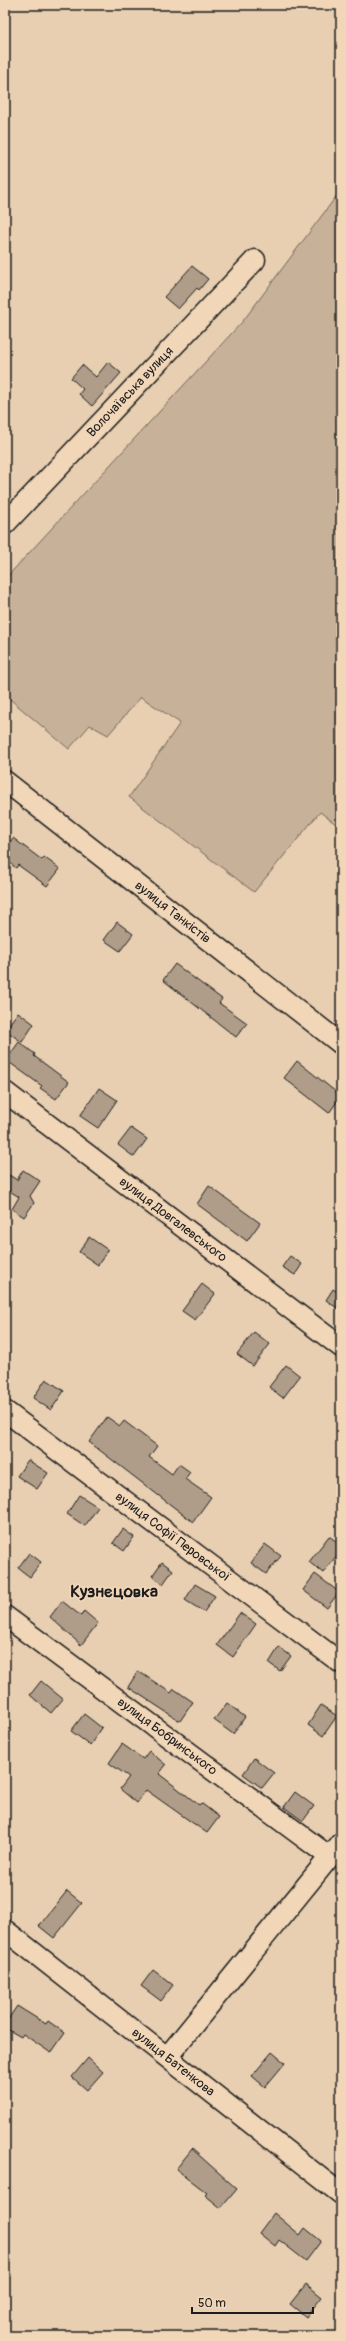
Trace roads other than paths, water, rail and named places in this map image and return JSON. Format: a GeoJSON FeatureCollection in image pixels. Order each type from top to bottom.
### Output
{"type":"FeatureCollection","features":[{"type":"Feature","properties":{"kind":"street","name":"Волочаївська вулиця"},"geometry":{"type":"LineString","coordinates":[[5,524],[255,260]]}},
{"type":"Feature","properties":{"kind":"street","name":"вулиця Танкістів"},"geometry":{"type":"LineString","coordinates":[[5,781],[341,1044]]}},
{"type":"Feature","properties":{"kind":"street","name":"вулиця Довгалевського"},"geometry":{"type":"LineString","coordinates":[[5,1092],[341,1347]]}},
{"type":"Feature","properties":{"kind":"street","name":"вулиця Софії Перовської"},"geometry":{"type":"LineString","coordinates":[[5,1411],[341,1663]]}},
{"type":"Feature","properties":{"kind":"street","name":"вулиця Бобринського"},"geometry":{"type":"LineString","coordinates":[[5,1616],[338,1848]]}},
{"type":"Feature","properties":{"kind":"street"},"geometry":{"type":"LineString","coordinates":[[168,2056],[338,1848]]}},
{"type":"Feature","properties":{"kind":"street","name":"вулиця Батенкова"},"geometry":{"type":"LineString","coordinates":[[5,1930],[168,2056],[341,2194]]}},
{"type":"Feature","properties":{"kind":"district","name":"Кузнєцовка"},"geometry":{"type":"Point","coordinates":[114,1591]}}]}
